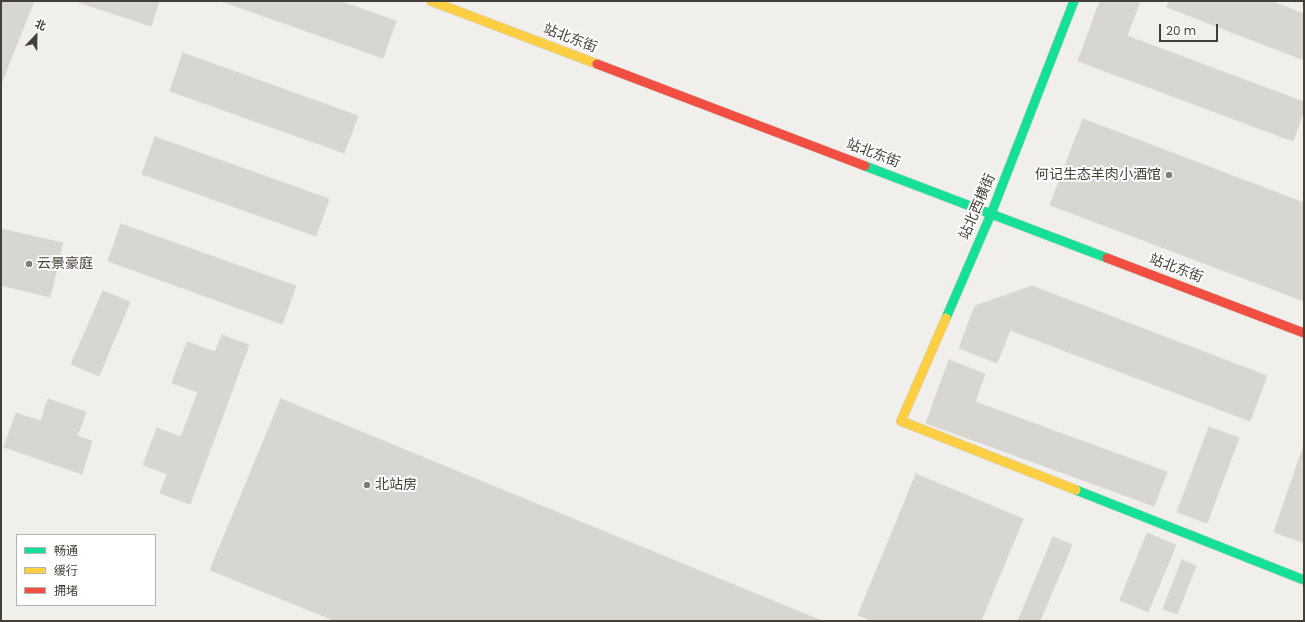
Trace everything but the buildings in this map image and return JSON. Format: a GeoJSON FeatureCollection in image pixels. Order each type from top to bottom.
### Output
{"type":"FeatureCollection","features":[{"type":"Feature","properties":{"kind":"street","name":"站北东街"},"geometry":{"type":"LineString","coordinates":[[431,1],[1304,334]]}},
{"type":"Feature","properties":{"kind":"street","name":"站北西横街"},"geometry":{"type":"LineString","coordinates":[[1074,1],[991,214],[901,421],[1304,580]]}},
{"type":"Feature","properties":{"kind":"traffic: fast"},"geometry":{"type":"LineString","coordinates":[[946,318],[991,214],[1074,1]]}},
{"type":"Feature","properties":{"kind":"traffic: fast"},"geometry":{"type":"LineString","coordinates":[[865,166],[1107,258]]}},
{"type":"Feature","properties":{"kind":"traffic: fast"},"geometry":{"type":"LineString","coordinates":[[1076,490],[1304,580]]}},
{"type":"Feature","properties":{"kind":"traffic: slow"},"geometry":{"type":"LineString","coordinates":[[431,1],[597,64]]}},
{"type":"Feature","properties":{"kind":"traffic: slow"},"geometry":{"type":"LineString","coordinates":[[946,318],[901,421],[1076,490]]}},
{"type":"Feature","properties":{"kind":"traffic: jam"},"geometry":{"type":"LineString","coordinates":[[597,64],[865,166]]}},
{"type":"Feature","properties":{"kind":"traffic: jam"},"geometry":{"type":"LineString","coordinates":[[1107,258],[1304,333]]}},
{"type":"Feature","properties":{"kind":"place","name":"何记生态羊肉小酒馆"},"geometry":{"type":"Point","coordinates":[1169,175]}},
{"type":"Feature","properties":{"kind":"place","name":"云景豪庭"},"geometry":{"type":"Point","coordinates":[29,264]}},
{"type":"Feature","properties":{"kind":"place","name":"北站房"},"geometry":{"type":"Point","coordinates":[367,485]}}]}
